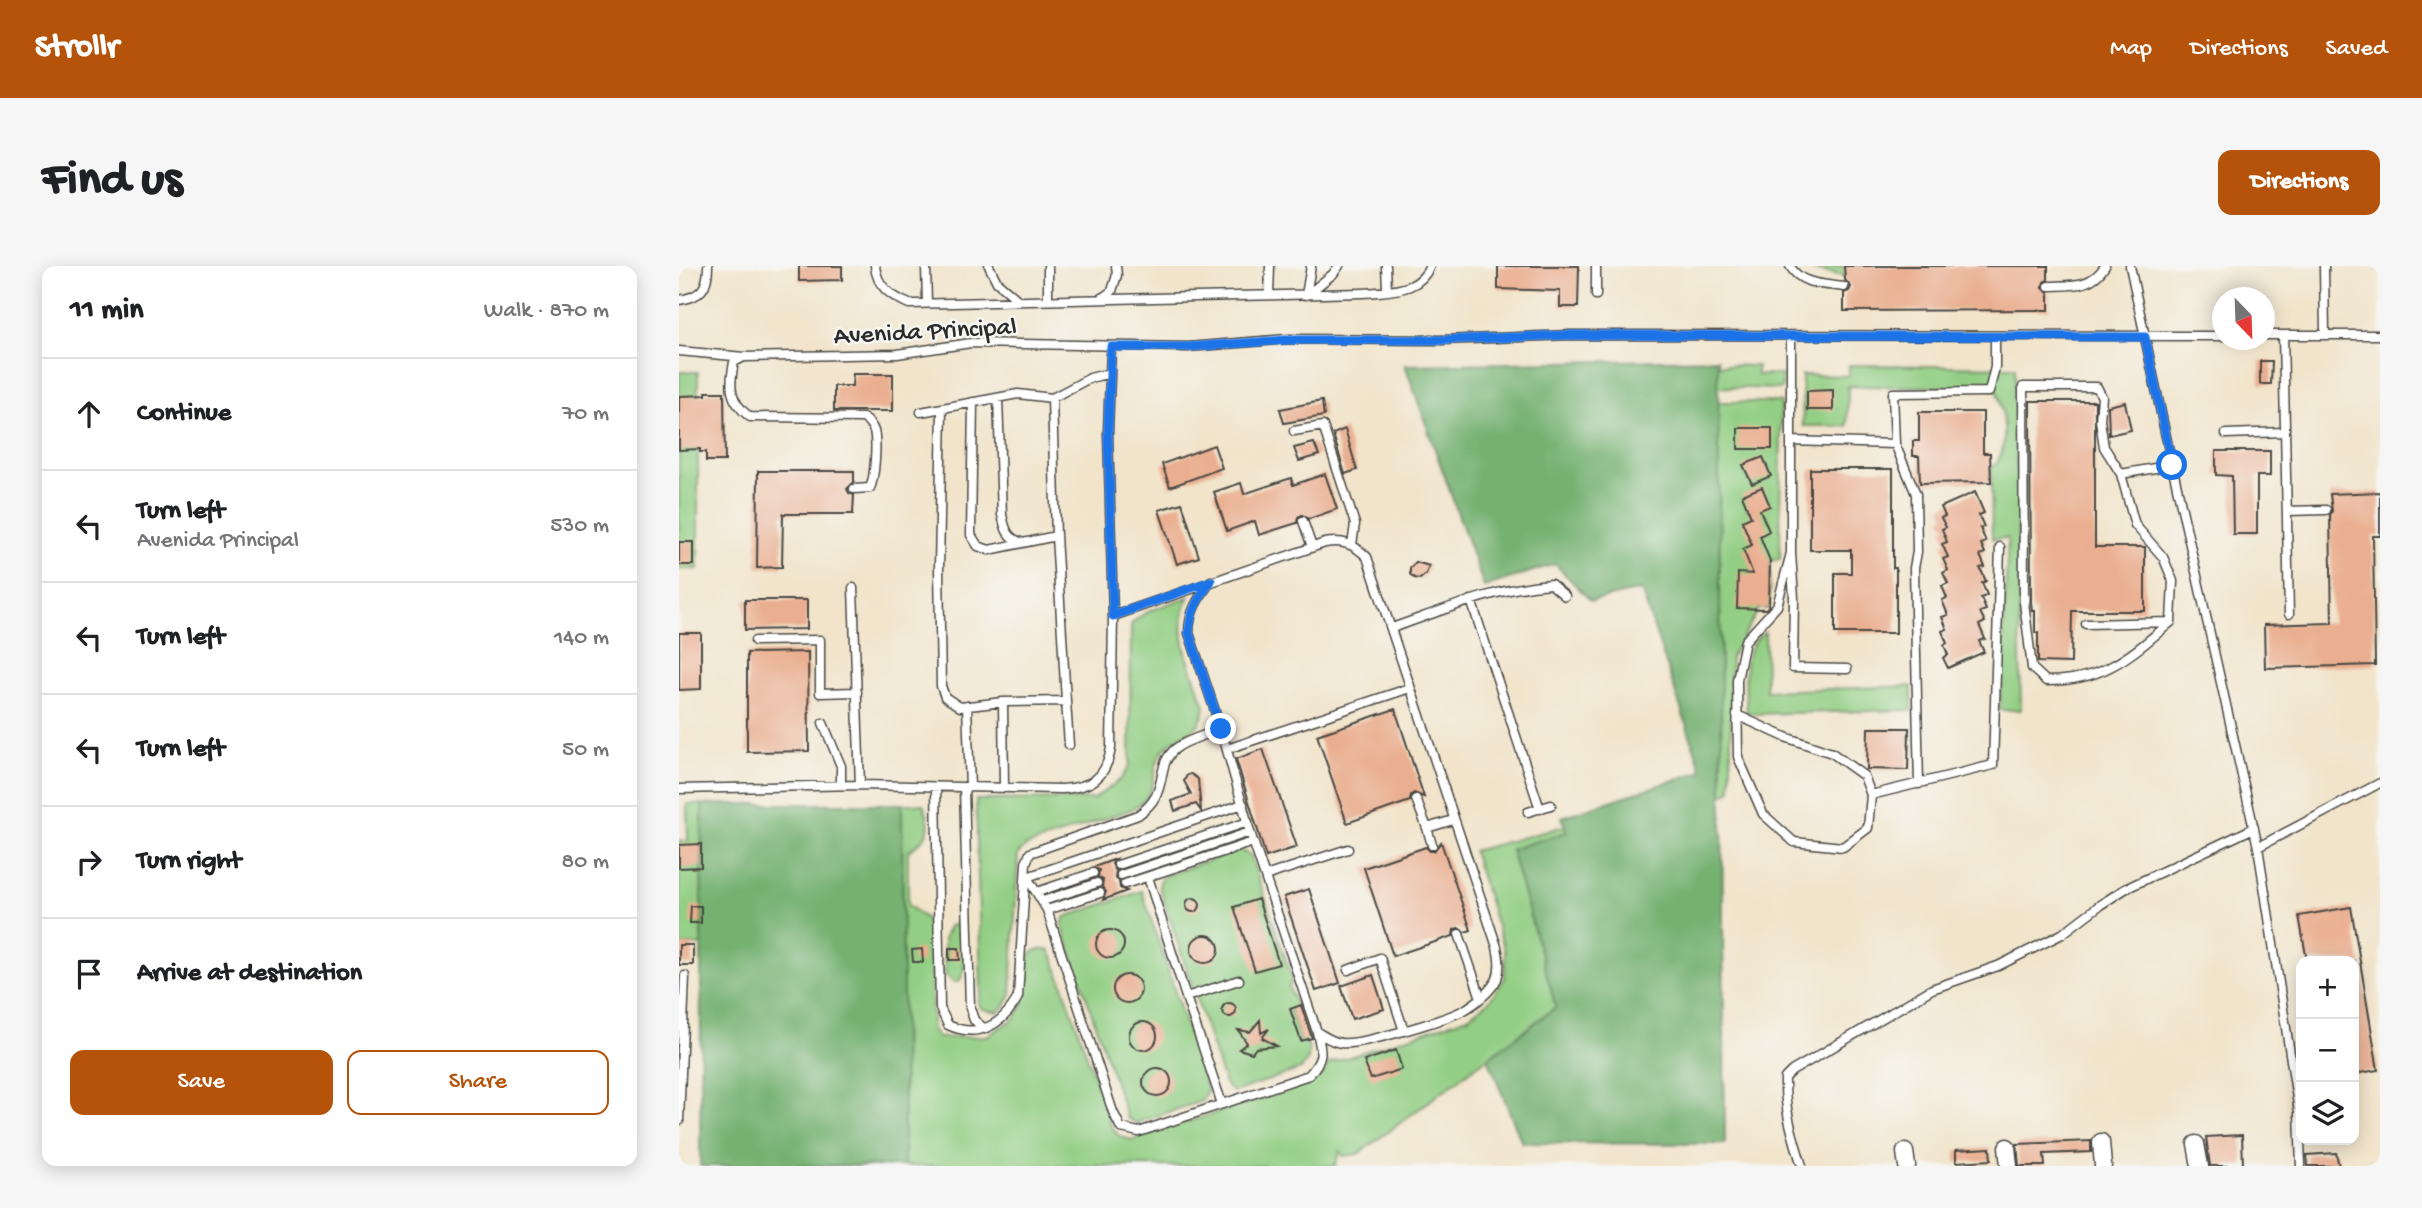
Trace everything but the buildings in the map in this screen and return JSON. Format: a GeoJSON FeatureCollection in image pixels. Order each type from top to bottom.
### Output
{"type":"FeatureCollection","features":[{"type":"Feature","properties":{"kind":"street"},"geometry":{"type":"LineString","coordinates":[[2101,1142],[2103,1166]]}},
{"type":"Feature","properties":{"kind":"street"},"geometry":{"type":"LineString","coordinates":[[2196,1144],[2200,1166]]}},
{"type":"Feature","properties":{"kind":"street"},"geometry":{"type":"LineString","coordinates":[[2007,1147],[2009,1166]]}},
{"type":"Feature","properties":{"kind":"lane"},"geometry":{"type":"LineString","coordinates":[[679,300],[695,297],[704,291],[708,281],[708,266]]}},
{"type":"Feature","properties":{"kind":"lane"},"geometry":{"type":"LineString","coordinates":[[875,266],[876,275],[889,295],[909,304],[1307,295],[1410,286],[1423,278],[1430,266]]}},
{"type":"Feature","properties":{"kind":"lane"},"geometry":{"type":"LineString","coordinates":[[926,266],[927,303]]}},
{"type":"Feature","properties":{"kind":"lane"},"geometry":{"type":"LineString","coordinates":[[989,266],[997,282],[1019,301]]}},
{"type":"Feature","properties":{"kind":"lane"},"geometry":{"type":"LineString","coordinates":[[1048,266],[1048,300]]}},
{"type":"Feature","properties":{"kind":"lane"},"geometry":{"type":"LineString","coordinates":[[1099,299],[1112,291],[1117,266]]}},
{"type":"Feature","properties":{"kind":"lane"},"geometry":{"type":"LineString","coordinates":[[1269,295],[1270,266]]}},
{"type":"Feature","properties":{"kind":"lane"},"geometry":{"type":"LineString","coordinates":[[1307,295],[1311,266]]}},
{"type":"Feature","properties":{"kind":"lane"},"geometry":{"type":"LineString","coordinates":[[1307,295],[1339,266]]}},
{"type":"Feature","properties":{"kind":"lane"},"geometry":{"type":"LineString","coordinates":[[1386,266],[1387,289]]}},
{"type":"Feature","properties":{"kind":"lane"},"geometry":{"type":"LineString","coordinates":[[1596,295],[1597,266]]}},
{"type":"Feature","properties":{"kind":"lane"},"geometry":{"type":"LineString","coordinates":[[1790,266],[1791,270],[1805,281],[1845,287]]}},
{"type":"Feature","properties":{"kind":"lane"},"geometry":{"type":"LineString","coordinates":[[2049,286],[2081,284],[2098,278],[2105,266]]}},
{"type":"Feature","properties":{"kind":"lane"},"geometry":{"type":"LineString","coordinates":[[2130,266],[2258,847],[2299,1112],[2301,1166]]}},
{"type":"Feature","properties":{"kind":"lane"},"geometry":{"type":"LineString","coordinates":[[2324,266],[2325,334]]}},
{"type":"Feature","properties":{"kind":"lane","name":"Avenida Principal"},"geometry":{"type":"LineString","coordinates":[[679,351],[744,357],[897,354],[971,343],[1188,347],[1288,340],[1441,340],[1571,335],[2212,336]]}},
{"type":"Feature","properties":{"kind":"lane"},"geometry":{"type":"LineString","coordinates":[[2275,335],[2380,335]]}},
{"type":"Feature","properties":{"kind":"lane"},"geometry":{"type":"LineString","coordinates":[[2283,335],[2289,614]]}},
{"type":"Feature","properties":{"kind":"lane"},"geometry":{"type":"LineString","coordinates":[[1791,336],[1793,668],[1847,669]]}},
{"type":"Feature","properties":{"kind":"lane"},"geometry":{"type":"LineString","coordinates":[[1919,784],[1914,568],[1917,552],[1916,494],[1895,444],[1893,393],[1989,392],[1995,367],[1995,337]]}},
{"type":"Feature","properties":{"kind":"lane"},"geometry":{"type":"LineString","coordinates":[[679,789],[841,785],[1077,788],[1099,777],[1105,769],[1111,748],[1113,616],[1108,432],[1111,347]]}},
{"type":"Feature","properties":{"kind":"lane"},"geometry":{"type":"LineString","coordinates":[[744,357],[734,362],[730,387],[737,407],[750,417],[863,418],[869,422],[875,433],[873,480],[870,488],[854,489]]}},
{"type":"Feature","properties":{"kind":"lane"},"geometry":{"type":"LineString","coordinates":[[921,412],[1018,394],[1052,398],[1090,378],[1110,373]]}},
{"type":"Feature","properties":{"kind":"lane"},"geometry":{"type":"LineString","coordinates":[[2023,387],[2097,387],[2102,397],[2100,420],[2105,447],[2122,474],[2135,525],[2163,557],[2173,581],[2171,622],[2129,657],[2096,674],[2072,681],[2046,681],[2032,668],[2024,602],[2023,387]]}},
{"type":"Feature","properties":{"kind":"lane"},"geometry":{"type":"LineString","coordinates":[[998,398],[1002,515],[1006,531],[1013,539],[1024,543]]}},
{"type":"Feature","properties":{"kind":"lane"},"geometry":{"type":"LineString","coordinates":[[1052,398],[1056,536],[1069,745]]}},
{"type":"Feature","properties":{"kind":"lane"},"geometry":{"type":"LineString","coordinates":[[973,402],[971,535],[978,547],[989,550],[1056,536]]}},
{"type":"Feature","properties":{"kind":"lane"},"geometry":{"type":"LineString","coordinates":[[941,408],[941,686],[946,697],[960,707],[1003,702],[1066,701]]}},
{"type":"Feature","properties":{"kind":"lane"},"geometry":{"type":"LineString","coordinates":[[1294,431],[1324,426],[1355,524],[1352,545]]}},
{"type":"Feature","properties":{"kind":"lane"},"geometry":{"type":"LineString","coordinates":[[2226,434],[2285,432]]}},
{"type":"Feature","properties":{"kind":"lane"},"geometry":{"type":"LineString","coordinates":[[1791,441],[1895,444]]}},
{"type":"Feature","properties":{"kind":"lane"},"geometry":{"type":"LineString","coordinates":[[2122,474],[2172,465]]}},
{"type":"Feature","properties":{"kind":"lane"},"geometry":{"type":"LineString","coordinates":[[2287,511],[2326,510]]}},
{"type":"Feature","properties":{"kind":"lane"},"geometry":{"type":"LineString","coordinates":[[1303,521],[1312,547]]}},
{"type":"Feature","properties":{"kind":"lane"},"geometry":{"type":"LineString","coordinates":[[1113,616],[1336,541],[1352,545],[1367,557],[1500,961],[1497,977],[1481,998],[1465,1010],[1358,1043],[1342,1044],[1317,1032]]}},
{"type":"Feature","properties":{"kind":"lane"},"geometry":{"type":"LineString","coordinates":[[1871,795],[1993,765],[2000,547]]}},
{"type":"Feature","properties":{"kind":"lane"},"geometry":{"type":"LineString","coordinates":[[1737,715],[1785,737],[1832,752],[1864,776],[1871,795],[1868,828],[1843,847],[1794,842],[1763,814],[1738,757],[1737,715],[1737,680],[1745,641],[1777,606],[1791,553]]}},
{"type":"Feature","properties":{"kind":"lane"},"geometry":{"type":"LineString","coordinates":[[1027,877],[1047,910],[1113,1112],[1121,1128],[1139,1132],[1308,1075],[1317,1066],[1322,1054],[1317,1032],[1253,842],[1221,729],[1189,633],[1189,617],[1195,603],[1211,581]]}},
{"type":"Feature","properties":{"kind":"lane"},"geometry":{"type":"LineString","coordinates":[[1392,628],[1487,595],[1551,584],[1566,596]]}},
{"type":"Feature","properties":{"kind":"lane"},"geometry":{"type":"LineString","coordinates":[[853,588],[860,785]]}},
{"type":"Feature","properties":{"kind":"lane"},"geometry":{"type":"LineString","coordinates":[[1471,600],[1540,809]]}},
{"type":"Feature","properties":{"kind":"lane"},"geometry":{"type":"LineString","coordinates":[[2086,624],[2171,622]]}},
{"type":"Feature","properties":{"kind":"lane"},"geometry":{"type":"LineString","coordinates":[[755,641],[820,640],[820,693],[856,692]]}},
{"type":"Feature","properties":{"kind":"lane"},"geometry":{"type":"LineString","coordinates":[[1227,749],[1410,688]]}},
{"type":"Feature","properties":{"kind":"lane"},"geometry":{"type":"LineString","coordinates":[[1003,702],[1004,788]]}},
{"type":"Feature","properties":{"kind":"lane"},"geometry":{"type":"LineString","coordinates":[[967,706],[970,1008],[974,1020],[985,1029]]}},
{"type":"Feature","properties":{"kind":"lane"},"geometry":{"type":"LineString","coordinates":[[823,723],[841,766],[841,785]]}},
{"type":"Feature","properties":{"kind":"lane"},"geometry":{"type":"LineString","coordinates":[[936,787],[940,1007],[948,1025],[962,1031],[985,1029],[1010,1012],[1018,997],[1026,863],[1030,853],[1138,815],[1151,806],[1161,787],[1164,764],[1174,750],[1221,729]]}},
{"type":"Feature","properties":{"kind":"lane"},"geometry":{"type":"LineString","coordinates":[[2258,847],[2380,783]]}},
{"type":"Feature","properties":{"kind":"lane"},"geometry":{"type":"LineString","coordinates":[[1416,799],[1432,845]]}},
{"type":"Feature","properties":{"kind":"lane"},"geometry":{"type":"LineString","coordinates":[[1027,877],[1243,804]]}},
{"type":"Feature","properties":{"kind":"lane"},"geometry":{"type":"LineString","coordinates":[[1528,812],[1552,805]]}},
{"type":"Feature","properties":{"kind":"lane"},"geometry":{"type":"LineString","coordinates":[[1426,828],[1453,820]]}},
{"type":"Feature","properties":{"kind":"lane"},"geometry":{"type":"LineString","coordinates":[[1118,865],[1248,822]]}},
{"type":"Feature","properties":{"kind":"lane"},"geometry":{"type":"LineString","coordinates":[[1802,1166],[1789,1126],[1784,1095],[1784,1078],[1792,1071],[1932,989],[1998,966],[2062,934],[2125,889],[2254,828]]}},
{"type":"Feature","properties":{"kind":"lane"},"geometry":{"type":"LineString","coordinates":[[1121,875],[1250,832]]}},
{"type":"Feature","properties":{"kind":"lane"},"geometry":{"type":"LineString","coordinates":[[1125,884],[1253,842]]}},
{"type":"Feature","properties":{"kind":"lane"},"geometry":{"type":"LineString","coordinates":[[1265,876],[1348,849]]}},
{"type":"Feature","properties":{"kind":"lane"},"geometry":{"type":"LineString","coordinates":[[1037,892],[1093,873]]}},
{"type":"Feature","properties":{"kind":"lane"},"geometry":{"type":"LineString","coordinates":[[1147,877],[1222,1104]]}},
{"type":"Feature","properties":{"kind":"lane"},"geometry":{"type":"LineString","coordinates":[[1043,901],[1097,883]]}},
{"type":"Feature","properties":{"kind":"lane"},"geometry":{"type":"LineString","coordinates":[[1047,910],[1100,892]]}},
{"type":"Feature","properties":{"kind":"lane"},"geometry":{"type":"LineString","coordinates":[[1459,934],[1481,998]]}},
{"type":"Feature","properties":{"kind":"lane"},"geometry":{"type":"LineString","coordinates":[[1348,970],[1380,958],[1404,1031]]}},
{"type":"Feature","properties":{"kind":"lane"},"geometry":{"type":"LineString","coordinates":[[679,1121],[685,976]]}},
{"type":"Feature","properties":{"kind":"lane"},"geometry":{"type":"LineString","coordinates":[[1186,998],[1239,980]]}},
{"type":"Feature","properties":{"kind":"green space"},"geometry":{"type":"Polygon","coordinates":[[[1806,266],[1844,266],[1845,276],[1814,270],[1806,266]]]}},
{"type":"Feature","properties":{"kind":"green space"},"geometry":{"type":"Polygon","coordinates":[[[1718,359],[1725,1144],[1522,1143],[1488,1058],[1556,1007],[1511,849],[1567,832],[1562,817],[1702,771],[1641,590],[1591,601],[1555,564],[1484,587],[1405,365],[1718,359]]]}},
{"type":"Feature","properties":{"kind":"green space"},"geometry":{"type":"Polygon","coordinates":[[[1718,365],[1757,366],[1757,375],[1782,375],[1782,389],[1718,387],[1718,365]]]}},
{"type":"Feature","properties":{"kind":"green space"},"geometry":{"type":"Polygon","coordinates":[[[1849,365],[2015,367],[2021,710],[2000,710],[2008,538],[1992,539],[1991,469],[1997,462],[2004,443],[2002,409],[1997,390],[1983,387],[1848,386],[1847,426],[1803,426],[1802,375],[1849,376],[1849,365]]]}},
{"type":"Feature","properties":{"kind":"green space"},"geometry":{"type":"Polygon","coordinates":[[[679,372],[698,372],[698,569],[679,569],[679,372]]]}},
{"type":"Feature","properties":{"kind":"green space"},"geometry":{"type":"Polygon","coordinates":[[[1718,402],[1781,402],[1780,559],[1770,561],[1769,609],[1759,609],[1731,657],[1731,789],[1722,796],[1718,402]]]}},
{"type":"Feature","properties":{"kind":"green space"},"geometry":{"type":"Polygon","coordinates":[[[1189,597],[1184,610],[1183,638],[1205,706],[1203,716],[1195,728],[1171,742],[1159,756],[1151,788],[1142,802],[1132,809],[1026,846],[1018,854],[1011,995],[998,1012],[982,1009],[978,1004],[981,991],[976,800],[1094,799],[1121,779],[1130,766],[1131,625],[1150,611],[1189,597]]]}},
{"type":"Feature","properties":{"kind":"green space"},"geometry":{"type":"Polygon","coordinates":[[[1765,632],[1766,691],[1912,686],[1912,710],[1747,714],[1747,658],[1756,639],[1765,632]]]}},
{"type":"Feature","properties":{"kind":"green space"},"geometry":{"type":"Polygon","coordinates":[[[687,804],[702,804],[701,945],[679,945],[679,841],[688,841],[687,804]]]}},
{"type":"Feature","properties":{"kind":"green space"},"geometry":{"type":"Polygon","coordinates":[[[702,804],[902,804],[904,1166],[700,1166],[702,804]]]}},
{"type":"Feature","properties":{"kind":"green space"},"geometry":{"type":"Polygon","coordinates":[[[902,804],[923,804],[929,826],[921,842],[908,851],[908,905],[926,919],[931,930],[932,1030],[939,1038],[986,1036],[1014,1019],[1023,1005],[1028,958],[1037,950],[1049,950],[1111,1126],[1119,1136],[1131,1140],[1312,1082],[1323,1074],[1328,1064],[1468,1017],[1489,1001],[1505,978],[1505,951],[1473,851],[1565,826],[1567,832],[1511,850],[1556,1007],[1358,1154],[1343,1156],[1340,1151],[1335,1166],[904,1166],[902,804]]]}},
{"type":"Feature","properties":{"kind":"green space"},"geometry":{"type":"Polygon","coordinates":[[[1240,850],[1251,856],[1292,978],[1289,988],[1297,1007],[1290,1010],[1300,1040],[1306,1039],[1309,1055],[1301,1069],[1234,1092],[1224,1082],[1159,886],[1161,879],[1167,875],[1240,850]]]}},
{"type":"Feature","properties":{"kind":"green space"},"geometry":{"type":"Polygon","coordinates":[[[1142,891],[1207,1090],[1202,1101],[1136,1123],[1127,1118],[1062,925],[1065,917],[1142,891]]]}},
{"type":"Feature","properties":{"kind":"green space"},"geometry":{"type":"Polygon","coordinates":[[[949,926],[961,926],[965,946],[962,977],[959,982],[953,982],[945,974],[944,938],[949,926]]]}},
{"type":"Feature","properties":{"kind":"route"},"geometry":{"type":"LineString","coordinates":[[1221,729],[1189,633],[1189,617],[1195,603],[1211,581],[1113,616],[1108,432],[1111,347],[1188,347],[1288,340],[1441,340],[1571,335],[2145,337],[2172,465]]}}]}
